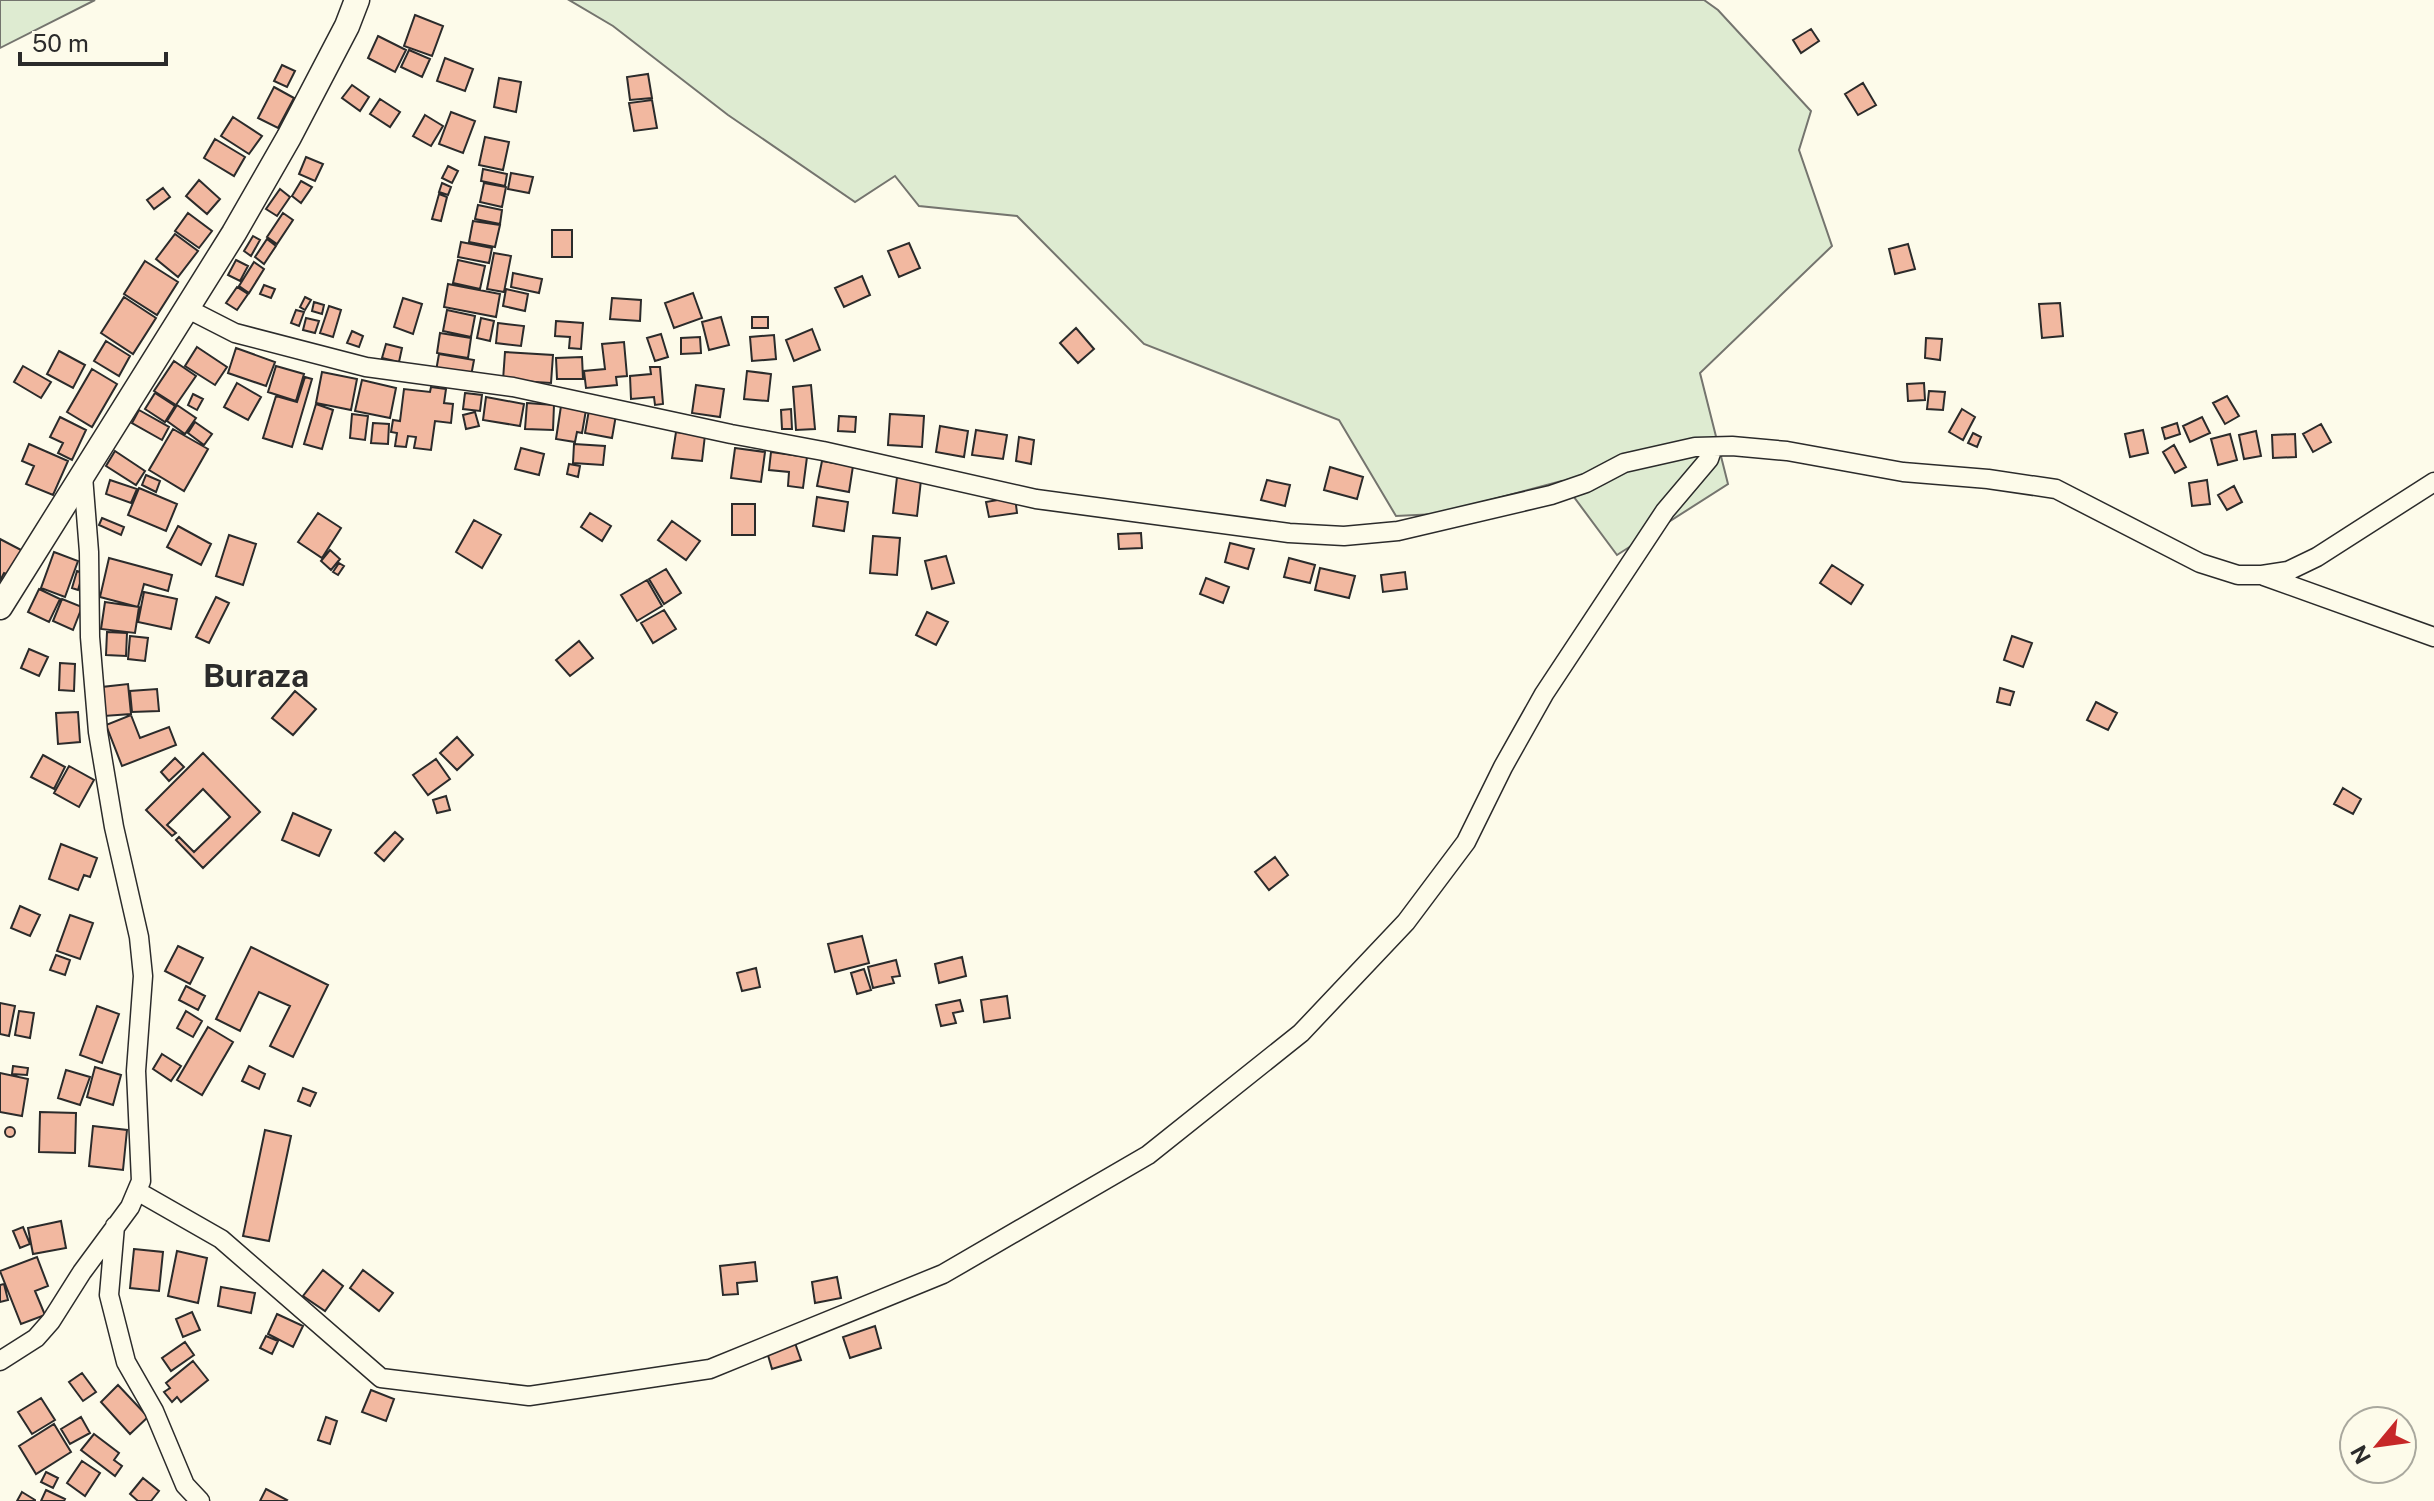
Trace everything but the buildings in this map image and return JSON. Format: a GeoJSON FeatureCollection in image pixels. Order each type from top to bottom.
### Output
{"type":"FeatureCollection","features":[{"type":"Feature","properties":{"kind":"main road"},"geometry":{"type":"LineString","coordinates":[[0,607],[234,233],[289,137],[347,26],[357,0]]}},
{"type":"Feature","properties":{"kind":"street"},"geometry":{"type":"LineString","coordinates":[[186,308],[235,333],[366,367],[513,387],[1036,499],[1289,533],[1344,536],[1398,531],[1551,495],[1586,483],[1624,463],[1695,447],[1713,447],[1787,451],[1903,472],[1988,479],[2056,489],[2200,563],[2238,575],[2262,575],[2288,571],[2317,557],[2434,482]]}},
{"type":"Feature","properties":{"kind":"street"},"geometry":{"type":"LineString","coordinates":[[137,1191],[221,1239],[381,1378],[529,1396],[710,1369],[943,1274],[1148,1155],[1301,1033],[1406,922],[1466,842],[1544,694],[1665,511],[1709,459],[1713,447]]}},
{"type":"Feature","properties":{"kind":"street"},"geometry":{"type":"LineString","coordinates":[[0,1361],[36,1338],[51,1321],[130,1207],[141,1181],[136,1071],[143,976],[139,937],[114,827],[98,732],[90,637],[89,552],[83,476]]}},
{"type":"Feature","properties":{"kind":"street"},"geometry":{"type":"LineString","coordinates":[[2262,575],[2434,637]]}},
{"type":"Feature","properties":{"kind":"street"},"geometry":{"type":"LineString","coordinates":[[115,1226],[109,1295],[126,1362],[154,1411],[185,1485],[200,1501]]}},
{"type":"Feature","properties":{"kind":"green space"},"geometry":{"type":"Polygon","coordinates":[[[0,0],[95,0],[0,48],[0,0]]]}},
{"type":"Feature","properties":{"kind":"green space"},"geometry":{"type":"Polygon","coordinates":[[[569,0],[1704,0],[1718,10],[1811,111],[1799,150],[1832,246],[1700,373],[1728,484],[1617,555],[1562,481],[1437,514],[1396,516],[1339,420],[1144,344],[1017,216],[919,206],[895,176],[855,202],[728,115],[613,26],[569,0]]]}},
{"type":"Feature","properties":{"kind":"district","name":"Buraza"},"geometry":{"type":"Point","coordinates":[256,676]}}]}
